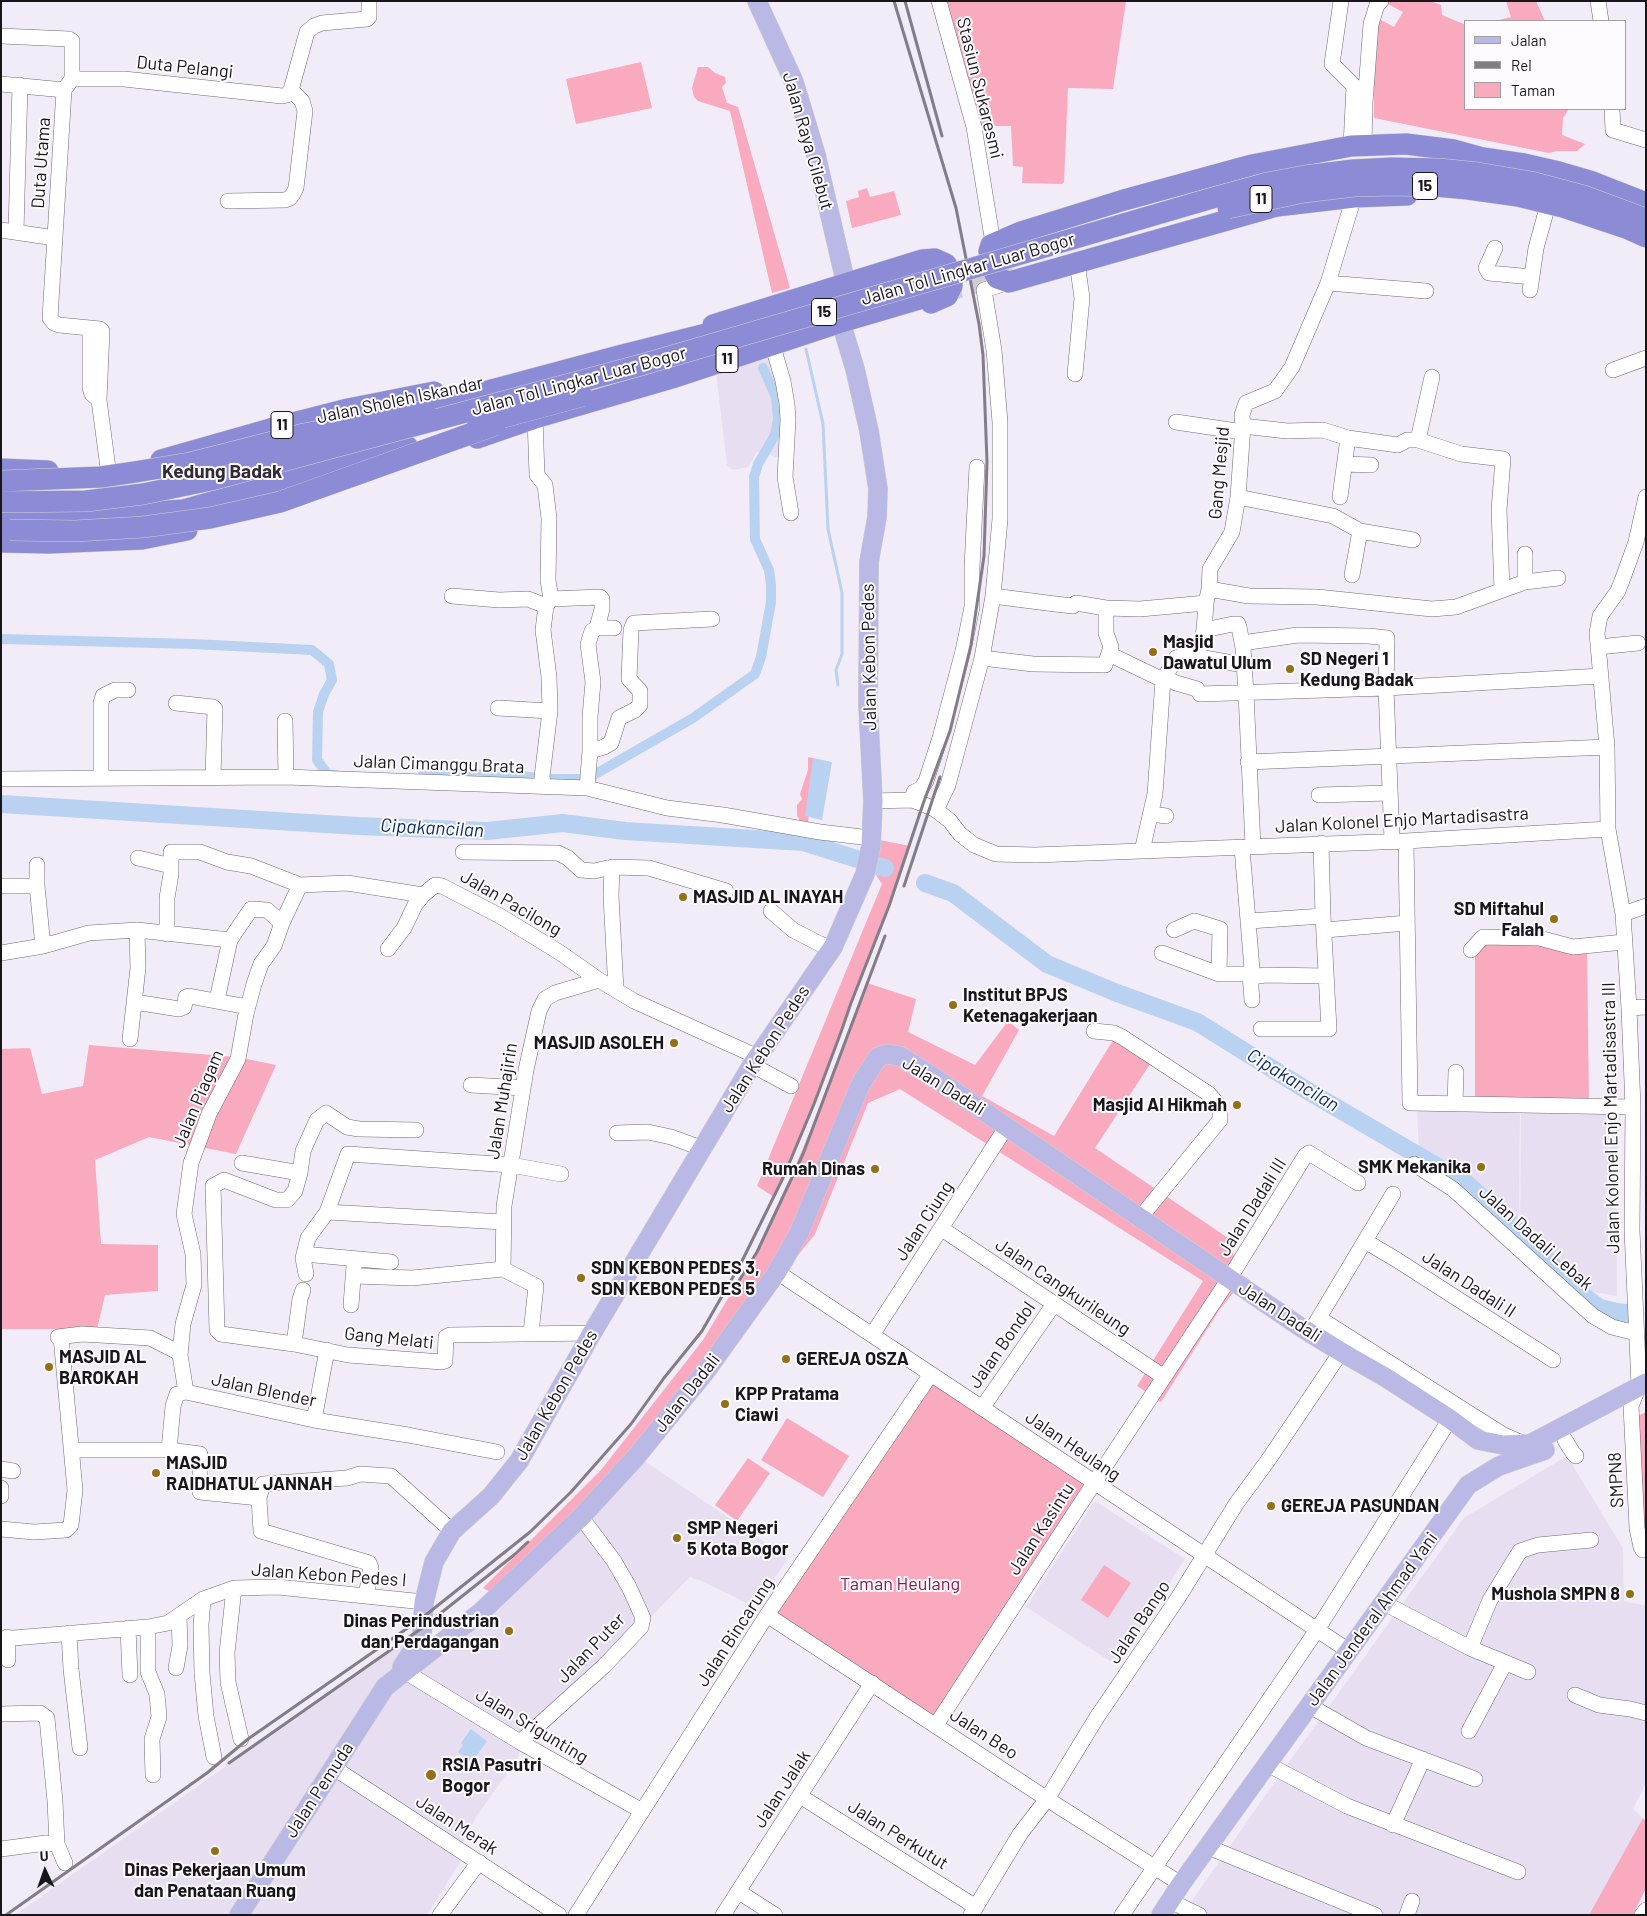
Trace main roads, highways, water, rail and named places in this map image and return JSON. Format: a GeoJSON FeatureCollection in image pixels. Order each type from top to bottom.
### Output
{"type":"FeatureCollection","features":[{"type":"Feature","properties":{"kind":"highway"},"geometry":{"type":"LineString","coordinates":[[1484,158],[1454,150],[1406,144],[1321,150],[1252,165],[1124,200],[1020,232],[1002,245],[989,251],[992,268],[997,278],[1011,277],[1077,262],[1277,206],[1354,197],[1425,194],[1514,203]]}},
{"type":"Feature","properties":{"kind":"highway","name":"11"},"geometry":{"type":"LineString","coordinates":[[1002,245],[1286,167],[1360,157],[1484,158],[1524,164],[1590,181],[1646,202]]}},
{"type":"Feature","properties":{"kind":"highway","name":"Jalan Tol Lingkar Luar Bogor"},"geometry":{"type":"LineString","coordinates":[[1,502],[86,501],[143,494],[211,480],[563,379],[1209,199],[1267,183],[1305,176],[1353,170],[1392,168],[1439,169],[1478,173],[1531,182],[1587,197],[1646,219]]}},
{"type":"Feature","properties":{"kind":"highway","name":"11"},"geometry":{"type":"LineString","coordinates":[[1011,277],[1288,191],[1370,182],[1459,184],[1546,212],[1587,220],[1623,233],[1646,244]]}},
{"type":"Feature","properties":{"kind":"highway","name":"Jalan Tol Lingkar Luar Bogor"},"geometry":{"type":"LineString","coordinates":[[537,413],[1200,215],[1304,192],[1354,186],[1393,185],[1468,189],[1518,196],[1563,207],[1626,228],[1646,237]]}},
{"type":"Feature","properties":{"kind":"highway"},"geometry":{"type":"LineString","coordinates":[[837,290],[922,260],[935,259],[946,264],[952,274],[952,286],[947,296],[923,307],[840,327]]}},
{"type":"Feature","properties":{"kind":"highway"},"geometry":{"type":"LineString","coordinates":[[837,290],[934,268]]}},
{"type":"Feature","properties":{"kind":"highway","name":"Jalan Sholeh Iskandar"},"geometry":{"type":"LineString","coordinates":[[1,487],[100,483],[188,469],[444,403],[563,379],[716,324],[774,311],[837,290]]}},
{"type":"Feature","properties":{"kind":"highway"},"geometry":{"type":"LineString","coordinates":[[3,528],[75,531],[143,527],[210,518],[280,502],[537,413],[700,371],[940,293]]}},
{"type":"Feature","properties":{"kind":"highway","name":"Jalan Sholeh Iskandar"},"geometry":{"type":"LineString","coordinates":[[1,469],[51,471],[108,468],[168,459],[270,429],[348,409],[501,379],[563,379]]}},
{"type":"Feature","properties":{"kind":"highway"},"geometry":{"type":"LineString","coordinates":[[1,481],[101,477],[190,463],[368,421],[563,379]]}},
{"type":"Feature","properties":{"kind":"highway"},"geometry":{"type":"LineString","coordinates":[[444,403],[452,435]]}},
{"type":"Feature","properties":{"kind":"highway"},"geometry":{"type":"LineString","coordinates":[[3,528],[49,543],[142,539],[285,511],[504,428],[537,413]]}},
{"type":"Feature","properties":{"kind":"highway"},"geometry":{"type":"LineString","coordinates":[[3,528],[183,510],[452,435],[504,428]]}},
{"type":"Feature","properties":{"kind":"main road","name":"Jalan Raya Cilebut"},"geometry":{"type":"LineString","coordinates":[[758,1],[794,82],[816,155],[837,290]]}},
{"type":"Feature","properties":{"kind":"main road","name":"Jalan Kebon Pedes"},"geometry":{"type":"LineString","coordinates":[[385,1687],[408,1660],[422,1636],[424,1602],[434,1562],[452,1531],[492,1496],[519,1461],[592,1332],[755,1061],[833,948],[868,865],[873,801],[868,705],[868,562],[877,517],[878,489],[867,422],[855,368],[840,327]]}},
{"type":"Feature","properties":{"kind":"main road","name":"Jalan Dadali"},"geometry":{"type":"LineString","coordinates":[[404,1671],[480,1612],[584,1521],[706,1371],[777,1272],[799,1233],[861,1082],[878,1057],[886,1054],[900,1056],[932,1076],[1302,1328],[1315,1325],[1341,1352],[1387,1369],[1459,1419],[1478,1440],[1504,1446],[1528,1444],[1640,1393]]}},
{"type":"Feature","properties":{"kind":"main road","name":"Jalan Jenderal Ahmad Yani"},"geometry":{"type":"LineString","coordinates":[[1166,1908],[1181,1884],[1468,1485],[1499,1466],[1538,1453],[1565,1440],[1640,1393]]}},
{"type":"Feature","properties":{"kind":"main road"},"geometry":{"type":"LineString","coordinates":[[1468,1485],[1486,1461],[1485,1451],[1478,1440]]}},
{"type":"Feature","properties":{"kind":"main road"},"geometry":{"type":"LineString","coordinates":[[422,1636],[434,1644],[443,1642]]}},
{"type":"Feature","properties":{"kind":"main road","name":"Jalan Pemuda"},"geometry":{"type":"LineString","coordinates":[[239,1915],[385,1687],[404,1671]]}},
{"type":"Feature","properties":{"kind":"water"},"geometry":{"type":"Polygon","coordinates":[[[813,758],[832,762],[822,820],[805,816],[813,758]]]}},
{"type":"Feature","properties":{"kind":"water"},"geometry":{"type":"Polygon","coordinates":[[[471,1729],[487,1741],[472,1762],[458,1752],[463,1745],[461,1743],[471,1729]]]}},
{"type":"Feature","properties":{"kind":"waterway"},"geometry":{"type":"LineString","coordinates":[[806,349],[823,424],[828,529],[842,593],[842,654],[836,670],[838,685]]}},
{"type":"Feature","properties":{"kind":"waterway"},"geometry":{"type":"LineString","coordinates":[[592,776],[693,718],[755,674],[761,657],[771,602],[771,585],[769,570],[755,539],[754,477],[758,464],[775,435],[778,419],[776,397],[763,368]]}},
{"type":"Feature","properties":{"kind":"waterway"},"geometry":{"type":"LineString","coordinates":[[1,639],[193,644],[312,650],[329,664],[332,680],[324,694],[318,712],[317,760],[328,775],[336,775]]}},
{"type":"Feature","properties":{"kind":"waterway"},"geometry":{"type":"LineString","coordinates":[[423,775],[502,774],[538,778]]}},
{"type":"Feature","properties":{"kind":"waterway"},"geometry":{"type":"LineString","coordinates":[[548,779],[581,779]]}},
{"type":"Feature","properties":{"kind":"waterway","name":"Cipakancilan"},"geometry":{"type":"LineString","coordinates":[[1,804],[358,826],[487,831],[563,823],[625,831],[803,842],[860,860]]}},
{"type":"Feature","properties":{"kind":"waterway"},"geometry":{"type":"LineString","coordinates":[[803,842],[808,835]]}},
{"type":"Feature","properties":{"kind":"waterway","name":"Cipakancilan"},"geometry":{"type":"LineString","coordinates":[[875,865],[885,868]]}},
{"type":"Feature","properties":{"kind":"waterway","name":"Cipakancilan"},"geometry":{"type":"LineString","coordinates":[[925,883],[953,893],[1047,964],[1117,993],[1197,1022],[1308,1091],[1467,1184],[1538,1249],[1571,1287],[1600,1308],[1633,1314]]}},
{"type":"Feature","properties":{"kind":"tunnel"},"geometry":{"type":"LineString","coordinates":[[940,293],[1013,272]]}},
{"type":"Feature","properties":{"kind":"railway"},"geometry":{"type":"LineString","coordinates":[[6,1915],[207,1773],[248,1739],[422,1618],[530,1532],[571,1492],[631,1424],[664,1378],[702,1331],[741,1263],[783,1178],[814,1104],[889,906],[950,731],[971,645],[984,556],[987,462],[983,355],[979,324],[956,208],[894,1]]}},
{"type":"Feature","properties":{"kind":"railway"},"geometry":{"type":"LineString","coordinates":[[905,1],[942,136]]}},
{"type":"Feature","properties":{"kind":"railway"},"geometry":{"type":"LineString","coordinates":[[904,886],[940,777]]}},
{"type":"Feature","properties":{"kind":"railway"},"geometry":{"type":"LineString","coordinates":[[730,1295],[757,1252],[803,1154],[885,936]]}},
{"type":"Feature","properties":{"kind":"railway"},"geometry":{"type":"LineString","coordinates":[[229,1763],[422,1628],[528,1542]]}},
{"type":"Feature","properties":{"kind":"place","name":"Masjid Dawatul Ulum"},"geometry":{"type":"Point","coordinates":[1153,652]}},
{"type":"Feature","properties":{"kind":"place","name":"SD Negeri 1 Kedung Badak"},"geometry":{"type":"Point","coordinates":[1290,669]}},
{"type":"Feature","properties":{"kind":"place","name":"MASJID AL INAYAH"},"geometry":{"type":"Point","coordinates":[683,897]}},
{"type":"Feature","properties":{"kind":"place","name":"SD Miftahul Falah"},"geometry":{"type":"Point","coordinates":[1554,919]}},
{"type":"Feature","properties":{"kind":"place","name":"Institut BPJS Ketenagakerjaan"},"geometry":{"type":"Point","coordinates":[953,1005]}},
{"type":"Feature","properties":{"kind":"place","name":"MASJID ASOLEH"},"geometry":{"type":"Point","coordinates":[674,1043]}},
{"type":"Feature","properties":{"kind":"place","name":"Masjid Al Hikmah"},"geometry":{"type":"Point","coordinates":[1237,1105]}},
{"type":"Feature","properties":{"kind":"place","name":"SMK Mekanika"},"geometry":{"type":"Point","coordinates":[1481,1167]}},
{"type":"Feature","properties":{"kind":"place","name":"Rumah Dinas"},"geometry":{"type":"Point","coordinates":[875,1169]}},
{"type":"Feature","properties":{"kind":"place","name":"SDN KEBON PEDES 3, SDN KEBON PEDES 5"},"geometry":{"type":"Point","coordinates":[581,1278]}},
{"type":"Feature","properties":{"kind":"place","name":"GEREJA OSZA"},"geometry":{"type":"Point","coordinates":[786,1359]}},
{"type":"Feature","properties":{"kind":"place","name":"MASJID AL BAROKAH"},"geometry":{"type":"Point","coordinates":[49,1367]}},
{"type":"Feature","properties":{"kind":"place","name":"KPP Pratama Ciawi"},"geometry":{"type":"Point","coordinates":[725,1404]}},
{"type":"Feature","properties":{"kind":"place","name":"MASJID RAIDHATUL JANNAH"},"geometry":{"type":"Point","coordinates":[156,1473]}},
{"type":"Feature","properties":{"kind":"place","name":"GEREJA PASUNDAN"},"geometry":{"type":"Point","coordinates":[1271,1506]}},
{"type":"Feature","properties":{"kind":"place","name":"SMP Negeri 5 Kota Bogor"},"geometry":{"type":"Point","coordinates":[677,1538]}},
{"type":"Feature","properties":{"kind":"place","name":"Mushola SMPN 8"},"geometry":{"type":"Point","coordinates":[1630,1594]}},
{"type":"Feature","properties":{"kind":"place","name":"Dinas Perindustrian dan Perdagangan"},"geometry":{"type":"Point","coordinates":[509,1631]}},
{"type":"Feature","properties":{"kind":"place","name":"RSIA Pasutri Bogor"},"geometry":{"type":"Point","coordinates":[431,1775]}},
{"type":"Feature","properties":{"kind":"place","name":"Dinas Pekerjaan Umum dan Penataan Ruang"},"geometry":{"type":"Point","coordinates":[215,1851]}},
{"type":"Feature","properties":{"kind":"district","name":"Kedung Badak"},"geometry":{"type":"Point","coordinates":[222,472]}},
{"type":"Feature","properties":{"kind":"park label","name":"Taman Heulang"},"geometry":{"type":"Point","coordinates":[900,1584]}}]}
